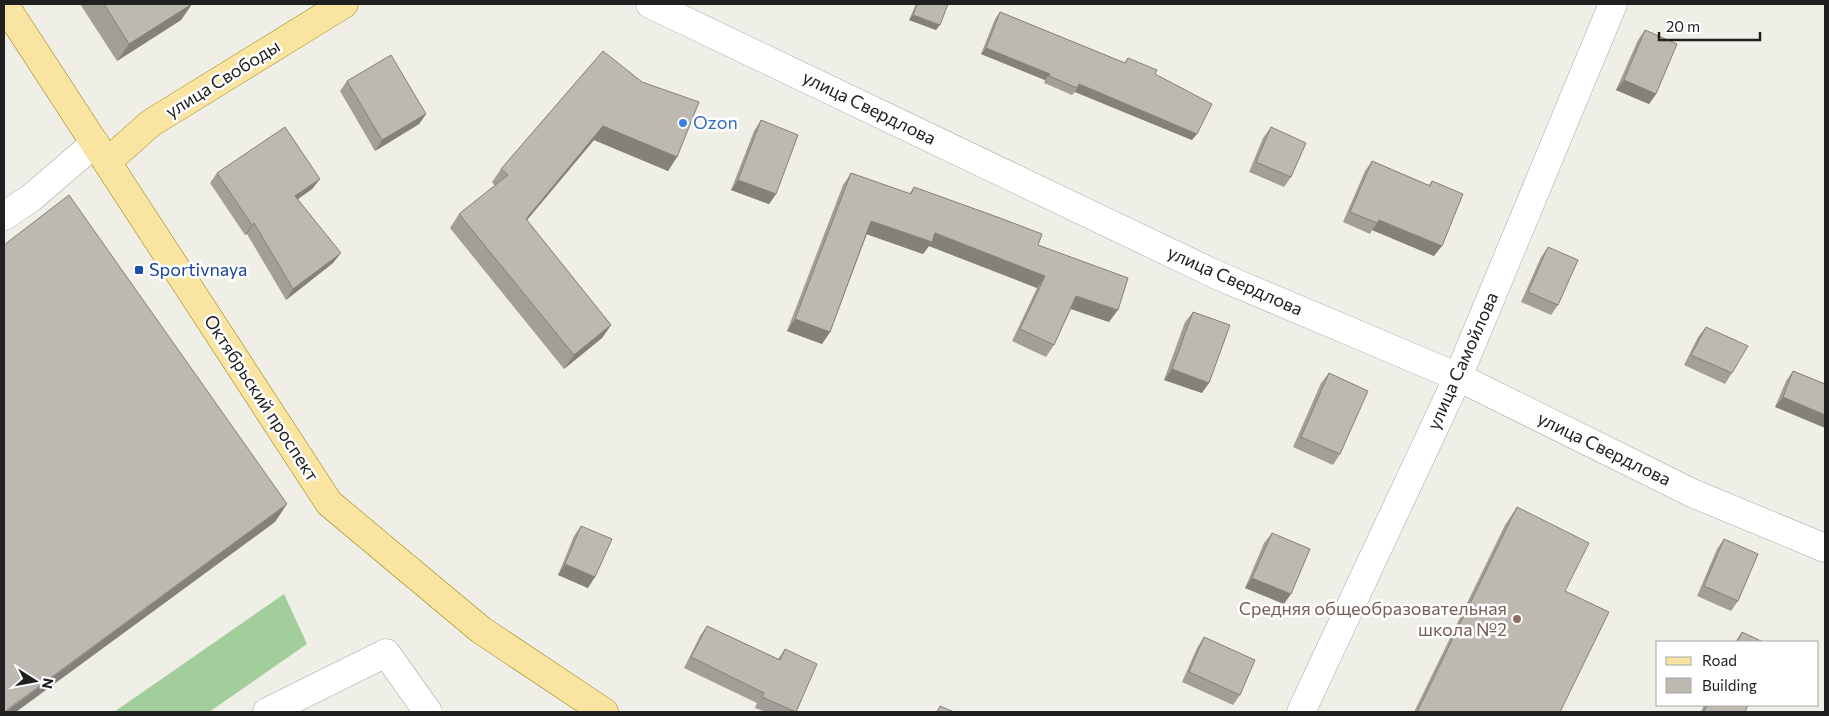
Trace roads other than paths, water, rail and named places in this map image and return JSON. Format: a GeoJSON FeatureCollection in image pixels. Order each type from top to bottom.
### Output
{"type":"FeatureCollection","features":[{"type":"Feature","properties":{"kind":"main road","name":"Октябрьский проспект"},"geometry":{"type":"LineString","coordinates":[[4,4],[330,503],[481,630],[604,712]]}},
{"type":"Feature","properties":{"kind":"main road","name":"улица Свободы"},"geometry":{"type":"LineString","coordinates":[[101,153],[344,4]]}},
{"type":"Feature","properties":{"kind":"street","name":"улица Свердлова"},"geometry":{"type":"LineString","coordinates":[[650,4],[1219,276],[1458,377],[1692,493],[1825,548]]}},
{"type":"Feature","properties":{"kind":"street","name":"улица Самойлова"},"geometry":{"type":"LineString","coordinates":[[1301,712],[1458,377],[1613,4]]}},
{"type":"Feature","properties":{"kind":"street"},"geometry":{"type":"LineString","coordinates":[[4,216],[101,153]]}},
{"type":"Feature","properties":{"kind":"street"},"geometry":{"type":"LineString","coordinates":[[267,712],[386,652],[428,712]]}},
{"type":"Feature","properties":{"kind":"place","name":"Ozon"},"geometry":{"type":"Point","coordinates":[683,123]}},
{"type":"Feature","properties":{"kind":"place","name":"Sportivnaya"},"geometry":{"type":"Point","coordinates":[139,270]}},
{"type":"Feature","properties":{"kind":"place","name":"Средняя общеобразовательная школа №2"},"geometry":{"type":"Point","coordinates":[1517,619]}}]}
